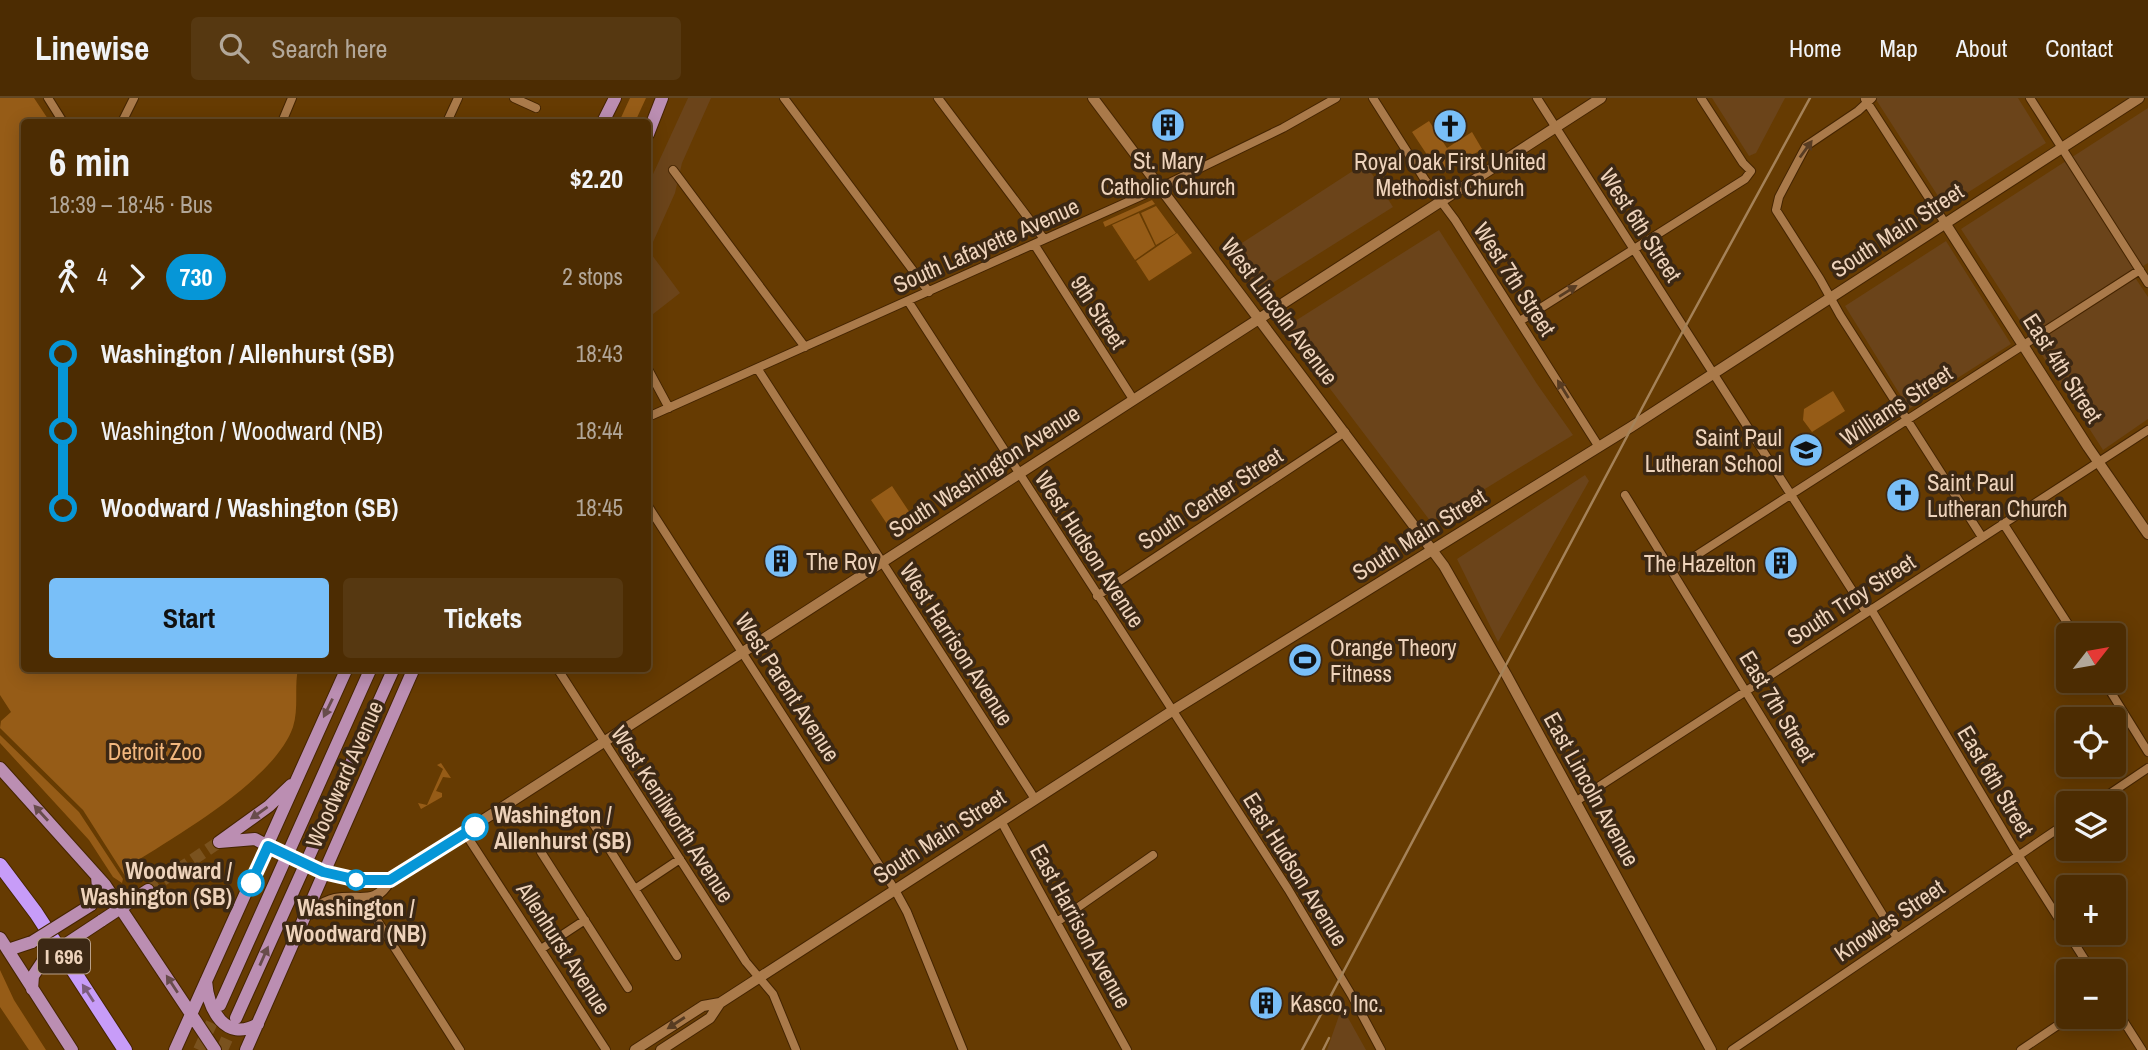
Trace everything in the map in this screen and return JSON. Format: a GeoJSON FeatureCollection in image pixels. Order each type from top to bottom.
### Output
{"type":"FeatureCollection","features":[{"type":"Feature","properties":{"kind":"highway","name":"I 696"},"geometry":{"type":"LineString","coordinates":[[0,864],[36,913],[125,1050]]}},
{"type":"Feature","properties":{"kind":"main road"},"geometry":{"type":"LineString","coordinates":[[605,119],[617,98]]}},
{"type":"Feature","properties":{"kind":"main road"},"geometry":{"type":"LineString","coordinates":[[610,119],[617,98]]}},
{"type":"Feature","properties":{"kind":"main road"},"geometry":{"type":"LineString","coordinates":[[647,119],[660,98]]}},
{"type":"Feature","properties":{"kind":"main road"},"geometry":{"type":"LineString","coordinates":[[651,125],[660,98]]}},
{"type":"Feature","properties":{"kind":"main road","name":"West Lincoln Avenue"},"geometry":{"type":"LineString","coordinates":[[1093,98],[1433,550]]}},
{"type":"Feature","properties":{"kind":"main road","name":"South Washington Avenue"},"geometry":{"type":"LineString","coordinates":[[372,898],[383,892],[390,880],[1601,98]]}},
{"type":"Feature","properties":{"kind":"main road","name":"South Main Street"},"geometry":{"type":"LineString","coordinates":[[635,1050],[703,1006],[720,1003],[1172,711],[1599,447],[2139,98]]}},
{"type":"Feature","properties":{"kind":"main road","name":"East 4th Street"},"geometry":{"type":"LineString","coordinates":[[1945,223],[2148,534]]}},
{"type":"Feature","properties":{"kind":"main road","name":"East Lincoln Avenue"},"geometry":{"type":"LineString","coordinates":[[1433,550],[1458,590],[1711,1050]]}},
{"type":"Feature","properties":{"kind":"main road","name":"Woodward Avenue"},"geometry":{"type":"LineString","coordinates":[[175,1050],[206,980],[272,848],[296,780],[345,672]]}},
{"type":"Feature","properties":{"kind":"main road","name":"Woodward Avenue"},"geometry":{"type":"LineString","coordinates":[[220,1005],[369,672]]}},
{"type":"Feature","properties":{"kind":"main road","name":"Woodward Avenue"},"geometry":{"type":"LineString","coordinates":[[236,1018],[392,672]]}},
{"type":"Feature","properties":{"kind":"main road","name":"Woodward Avenue"},"geometry":{"type":"LineString","coordinates":[[246,1050],[304,915],[319,870],[412,672]]}},
{"type":"Feature","properties":{"kind":"main road"},"geometry":{"type":"LineString","coordinates":[[0,768],[97,876],[215,1050]]}},
{"type":"Feature","properties":{"kind":"main road"},"geometry":{"type":"LineString","coordinates":[[296,780],[269,806],[219,842],[255,839],[319,870],[358,880],[390,880]]}},
{"type":"Feature","properties":{"kind":"main road"},"geometry":{"type":"LineString","coordinates":[[8,950],[32,942],[91,905],[98,888],[97,876]]}},
{"type":"Feature","properties":{"kind":"main road"},"geometry":{"type":"LineString","coordinates":[[32,989],[33,976],[44,958],[148,890]]}},
{"type":"Feature","properties":{"kind":"main road"},"geometry":{"type":"LineString","coordinates":[[304,915],[336,899],[372,898]]}},
{"type":"Feature","properties":{"kind":"main road"},"geometry":{"type":"LineString","coordinates":[[0,938],[72,1050]]}},
{"type":"Feature","properties":{"kind":"main road"},"geometry":{"type":"LineString","coordinates":[[206,980],[211,1004],[225,1025],[241,1030],[258,1024]]}},
{"type":"Feature","properties":{"kind":"main road","name":"South Main Street"},"geometry":{"type":"LineString","coordinates":[[661,1050],[710,1018],[720,1003]]}},
{"type":"Feature","properties":{"kind":"street"},"geometry":{"type":"LineString","coordinates":[[48,98],[61,119]]}},
{"type":"Feature","properties":{"kind":"street"},"geometry":{"type":"LineString","coordinates":[[124,119],[134,98]]}},
{"type":"Feature","properties":{"kind":"street"},"geometry":{"type":"LineString","coordinates":[[283,119],[292,98]]}},
{"type":"Feature","properties":{"kind":"street"},"geometry":{"type":"LineString","coordinates":[[448,119],[458,98]]}},
{"type":"Feature","properties":{"kind":"street"},"geometry":{"type":"LineString","coordinates":[[514,98],[536,108]]}},
{"type":"Feature","properties":{"kind":"street"},"geometry":{"type":"LineString","coordinates":[[784,98],[929,292]]}},
{"type":"Feature","properties":{"kind":"street"},"geometry":{"type":"LineString","coordinates":[[938,98],[1044,239]]}},
{"type":"Feature","properties":{"kind":"street","name":"South Lafayette Avenue"},"geometry":{"type":"LineString","coordinates":[[651,416],[1161,187],[1283,128],[1335,98]]}},
{"type":"Feature","properties":{"kind":"street","name":"West 7th Street"},"geometry":{"type":"LineString","coordinates":[[1373,98],[1440,202],[1455,220],[1599,447]]}},
{"type":"Feature","properties":{"kind":"street","name":"West 6th Street"},"geometry":{"type":"LineString","coordinates":[[1537,98],[1713,374]]}},
{"type":"Feature","properties":{"kind":"street"},"geometry":{"type":"LineString","coordinates":[[1520,321],[1739,183],[1751,171],[1701,98]]}},
{"type":"Feature","properties":{"kind":"street"},"geometry":{"type":"LineString","coordinates":[[2030,98],[2148,283]]}},
{"type":"Feature","properties":{"kind":"street"},"geometry":{"type":"LineString","coordinates":[[1945,223],[1868,99],[1858,111],[1806,146],[1779,197],[1776,210],[1982,537]]}},
{"type":"Feature","properties":{"kind":"street"},"geometry":{"type":"LineString","coordinates":[[673,170],[805,347]]}},
{"type":"Feature","properties":{"kind":"street","name":"9th Street"},"geometry":{"type":"LineString","coordinates":[[1034,244],[1133,399]]}},
{"type":"Feature","properties":{"kind":"street","name":"Williams Street"},"geometry":{"type":"LineString","coordinates":[[1672,571],[2140,270]]}},
{"type":"Feature","properties":{"kind":"street","name":"West Hudson Avenue"},"geometry":{"type":"LineString","coordinates":[[908,301],[1172,711]]}},
{"type":"Feature","properties":{"kind":"street","name":"West Harrison Avenue"},"geometry":{"type":"LineString","coordinates":[[757,368],[1035,799]]}},
{"type":"Feature","properties":{"kind":"street","name":"East 6th Street"},"geometry":{"type":"LineString","coordinates":[[1713,374],[1790,495],[1869,611],[2084,959]]}},
{"type":"Feature","properties":{"kind":"street"},"geometry":{"type":"LineString","coordinates":[[651,375],[669,408]]}},
{"type":"Feature","properties":{"kind":"street","name":"South Troy Street"},"geometry":{"type":"LineString","coordinates":[[1575,802],[2148,430]]}},
{"type":"Feature","properties":{"kind":"street","name":"South Center Street"},"geometry":{"type":"LineString","coordinates":[[1097,596],[1345,432]]}},
{"type":"Feature","properties":{"kind":"street","name":"East 7th Street"},"geometry":{"type":"LineString","coordinates":[[1625,495],[1897,938]]}},
{"type":"Feature","properties":{"kind":"street","name":"West Parent Avenue"},"geometry":{"type":"LineString","coordinates":[[651,511],[895,890],[907,912],[964,1050]]}},
{"type":"Feature","properties":{"kind":"street"},"geometry":{"type":"LineString","coordinates":[[2003,523],[2067,623]]}},
{"type":"Feature","properties":{"kind":"street","name":"West Kenilworth Avenue"},"geometry":{"type":"LineString","coordinates":[[560,672],[746,962],[773,994],[796,1050]]}},
{"type":"Feature","properties":{"kind":"street"},"geometry":{"type":"LineString","coordinates":[[2111,693],[2148,752]]}},
{"type":"Feature","properties":{"kind":"street","name":"East Hudson Avenue"},"geometry":{"type":"LineString","coordinates":[[1172,711],[1308,922],[1381,1050]]}},
{"type":"Feature","properties":{"kind":"street"},"geometry":{"type":"LineString","coordinates":[[2114,791],[2148,768]]}},
{"type":"Feature","properties":{"kind":"street"},"geometry":{"type":"LineString","coordinates":[[591,820],[677,956]]}},
{"type":"Feature","properties":{"kind":"street","name":"East Harrison Avenue"},"geometry":{"type":"LineString","coordinates":[[1001,821],[1127,1050]]}},
{"type":"Feature","properties":{"kind":"street","name":"Knowles Street"},"geometry":{"type":"LineString","coordinates":[[1732,1050],[2056,830]]}},
{"type":"Feature","properties":{"kind":"street","name":"Allenhurst Avenue"},"geometry":{"type":"LineString","coordinates":[[465,833],[606,1050]]}},
{"type":"Feature","properties":{"kind":"street"},"geometry":{"type":"LineString","coordinates":[[541,852],[628,988]]}},
{"type":"Feature","properties":{"kind":"street"},"geometry":{"type":"LineString","coordinates":[[1057,922],[1153,855]]}},
{"type":"Feature","properties":{"kind":"street"},"geometry":{"type":"LineString","coordinates":[[635,889],[680,859]]}},
{"type":"Feature","properties":{"kind":"street"},"geometry":{"type":"LineString","coordinates":[[372,898],[375,918],[460,1050]]}},
{"type":"Feature","properties":{"kind":"street"},"geometry":{"type":"LineString","coordinates":[[541,949],[585,920]]}},
{"type":"Feature","properties":{"kind":"street"},"geometry":{"type":"LineString","coordinates":[[2126,1025],[2142,1050]]}},
{"type":"Feature","properties":{"kind":"street"},"geometry":{"type":"LineString","coordinates":[[2021,1050],[2056,1026]]}},
{"type":"Feature","properties":{"kind":"shaded area"},"geometry":{"type":"Polygon","coordinates":[[[688,98],[711,98],[682,163],[675,193],[651,247],[651,178],[688,98]]]}},
{"type":"Feature","properties":{"kind":"shaded area"},"geometry":{"type":"Polygon","coordinates":[[[1712,98],[1785,98],[1756,153],[1749,156],[1712,98]]]}},
{"type":"Feature","properties":{"kind":"shaded area"},"geometry":{"type":"Polygon","coordinates":[[[1875,98],[2018,98],[2046,143],[1945,207],[1875,98]]]}},
{"type":"Feature","properties":{"kind":"shaded area"},"geometry":{"type":"Polygon","coordinates":[[[2148,108],[2148,263],[2132,273],[2148,297],[2148,419],[2103,450],[1961,229],[2148,108]]]}},
{"type":"Feature","properties":{"kind":"shaded area"},"geometry":{"type":"Polygon","coordinates":[[[1365,163],[1393,207],[1258,292],[1228,252],[1365,163]]]}},
{"type":"Feature","properties":{"kind":"shaded area"},"geometry":{"type":"Polygon","coordinates":[[[1439,230],[1537,384],[1573,435],[1431,522],[1284,328],[1439,230]]]}},
{"type":"Feature","properties":{"kind":"shaded area"},"geometry":{"type":"Polygon","coordinates":[[[1946,241],[2011,344],[1909,409],[1845,306],[1946,241]]]}},
{"type":"Feature","properties":{"kind":"shaded area"},"geometry":{"type":"Polygon","coordinates":[[[651,254],[680,293],[651,316],[651,254]]]}},
{"type":"Feature","properties":{"kind":"shaded area"},"geometry":{"type":"Polygon","coordinates":[[[1585,475],[1589,481],[1498,642],[1457,559],[1585,475]]]}},
{"type":"Feature","properties":{"kind":"shaded area"},"geometry":{"type":"Polygon","coordinates":[[[1342,1007],[1366,1050],[1327,1050],[1342,1007]]]}},
{"type":"Feature","properties":{"kind":"green space","name":"Detroit Zoo"},"geometry":{"type":"Polygon","coordinates":[[[0,98],[34,98],[48,119],[21,119],[21,672],[298,672],[296,705],[293,727],[283,747],[266,767],[221,806],[127,867],[131,874],[127,879],[83,810],[0,728],[1,721],[11,712],[0,695],[0,98]]]}},
{"type":"Feature","properties":{"kind":"green space"},"geometry":{"type":"Polygon","coordinates":[[[630,98],[646,98],[636,119],[620,119],[630,98]]]}},
{"type":"Feature","properties":{"kind":"green space"},"geometry":{"type":"Polygon","coordinates":[[[1429,121],[1447,148],[1472,132],[1482,149],[1447,172],[1439,173],[1412,132],[1429,121]]]}},
{"type":"Feature","properties":{"kind":"green space"},"geometry":{"type":"Polygon","coordinates":[[[1152,200],[1155,204],[1105,227],[1103,222],[1152,200]]]}},
{"type":"Feature","properties":{"kind":"green space"},"geometry":{"type":"Polygon","coordinates":[[[1156,206],[1176,233],[1156,245],[1141,213],[1156,206]]]}},
{"type":"Feature","properties":{"kind":"green space"},"geometry":{"type":"Polygon","coordinates":[[[1139,213],[1155,246],[1135,260],[1112,225],[1139,213]]]}},
{"type":"Feature","properties":{"kind":"green space"},"geometry":{"type":"Polygon","coordinates":[[[1177,233],[1192,253],[1149,281],[1136,261],[1177,233]]]}},
{"type":"Feature","properties":{"kind":"green space"},"geometry":{"type":"Polygon","coordinates":[[[1833,391],[1845,411],[1812,432],[1803,420],[1804,409],[1833,391]]]}},
{"type":"Feature","properties":{"kind":"green space"},"geometry":{"type":"Polygon","coordinates":[[[892,486],[912,516],[891,530],[871,500],[892,486]]]}},
{"type":"Feature","properties":{"kind":"green space"},"geometry":{"type":"Polygon","coordinates":[[[0,735],[79,812],[123,879],[122,883],[113,877],[89,840],[0,743],[0,735]]]}},
{"type":"Feature","properties":{"kind":"green space"},"geometry":{"type":"Polygon","coordinates":[[[441,763],[451,778],[443,777],[436,791],[442,793],[442,797],[421,809],[418,803],[427,805],[443,769],[437,765],[441,763]]]}},
{"type":"Feature","properties":{"kind":"green space"},"geometry":{"type":"Polygon","coordinates":[[[0,970],[14,1000],[46,1050],[29,1050],[0,1007],[0,970]]]}},
{"type":"Feature","properties":{"kind":"tunnel"},"geometry":{"type":"LineString","coordinates":[[148,890],[219,842]]}},
{"type":"Feature","properties":{"kind":"tunnel"},"geometry":{"type":"LineString","coordinates":[[199,1050],[220,1005]]}},
{"type":"Feature","properties":{"kind":"tunnel"},"geometry":{"type":"LineString","coordinates":[[222,1050],[236,1018]]}},
{"type":"Feature","properties":{"kind":"railway"},"geometry":{"type":"LineString","coordinates":[[1302,1050],[1677,342],[1810,98]]}},
{"type":"Feature","properties":{"kind":"railway"},"geometry":{"type":"LineString","coordinates":[[1323,1050],[1329,1038]]}},
{"type":"Feature","properties":{"kind":"bus line","name":"730"},"geometry":{"type":"LineString","coordinates":[[251,883],[268,846],[323,872],[349,879],[390,880],[475,827]]}},
{"type":"Feature","properties":{"kind":"place","name":"St. Mary Catholic Church"},"geometry":{"type":"Point","coordinates":[1168,125]}},
{"type":"Feature","properties":{"kind":"place","name":"Royal Oak First United Methodist Church"},"geometry":{"type":"Point","coordinates":[1450,126]}},
{"type":"Feature","properties":{"kind":"place","name":"Saint Paul Lutheran School"},"geometry":{"type":"Point","coordinates":[1806,450]}},
{"type":"Feature","properties":{"kind":"place","name":"Saint Paul Lutheran Church"},"geometry":{"type":"Point","coordinates":[1903,495]}},
{"type":"Feature","properties":{"kind":"place","name":"The Roy"},"geometry":{"type":"Point","coordinates":[781,561]}},
{"type":"Feature","properties":{"kind":"place","name":"The Hazelton"},"geometry":{"type":"Point","coordinates":[1781,563]}},
{"type":"Feature","properties":{"kind":"place","name":"Orange Theory Fitness"},"geometry":{"type":"Point","coordinates":[1305,660]}},
{"type":"Feature","properties":{"kind":"place","name":"Washington / Allenhurst (SB)"},"geometry":{"type":"Point","coordinates":[475,827]}},
{"type":"Feature","properties":{"kind":"place","name":"Washington / Woodward (NB)"},"geometry":{"type":"Point","coordinates":[356,880]}},
{"type":"Feature","properties":{"kind":"place","name":"Woodward / Washington (SB)"},"geometry":{"type":"Point","coordinates":[251,883]}},
{"type":"Feature","properties":{"kind":"place","name":"Kasco, Inc."},"geometry":{"type":"Point","coordinates":[1266,1003]}}]}
